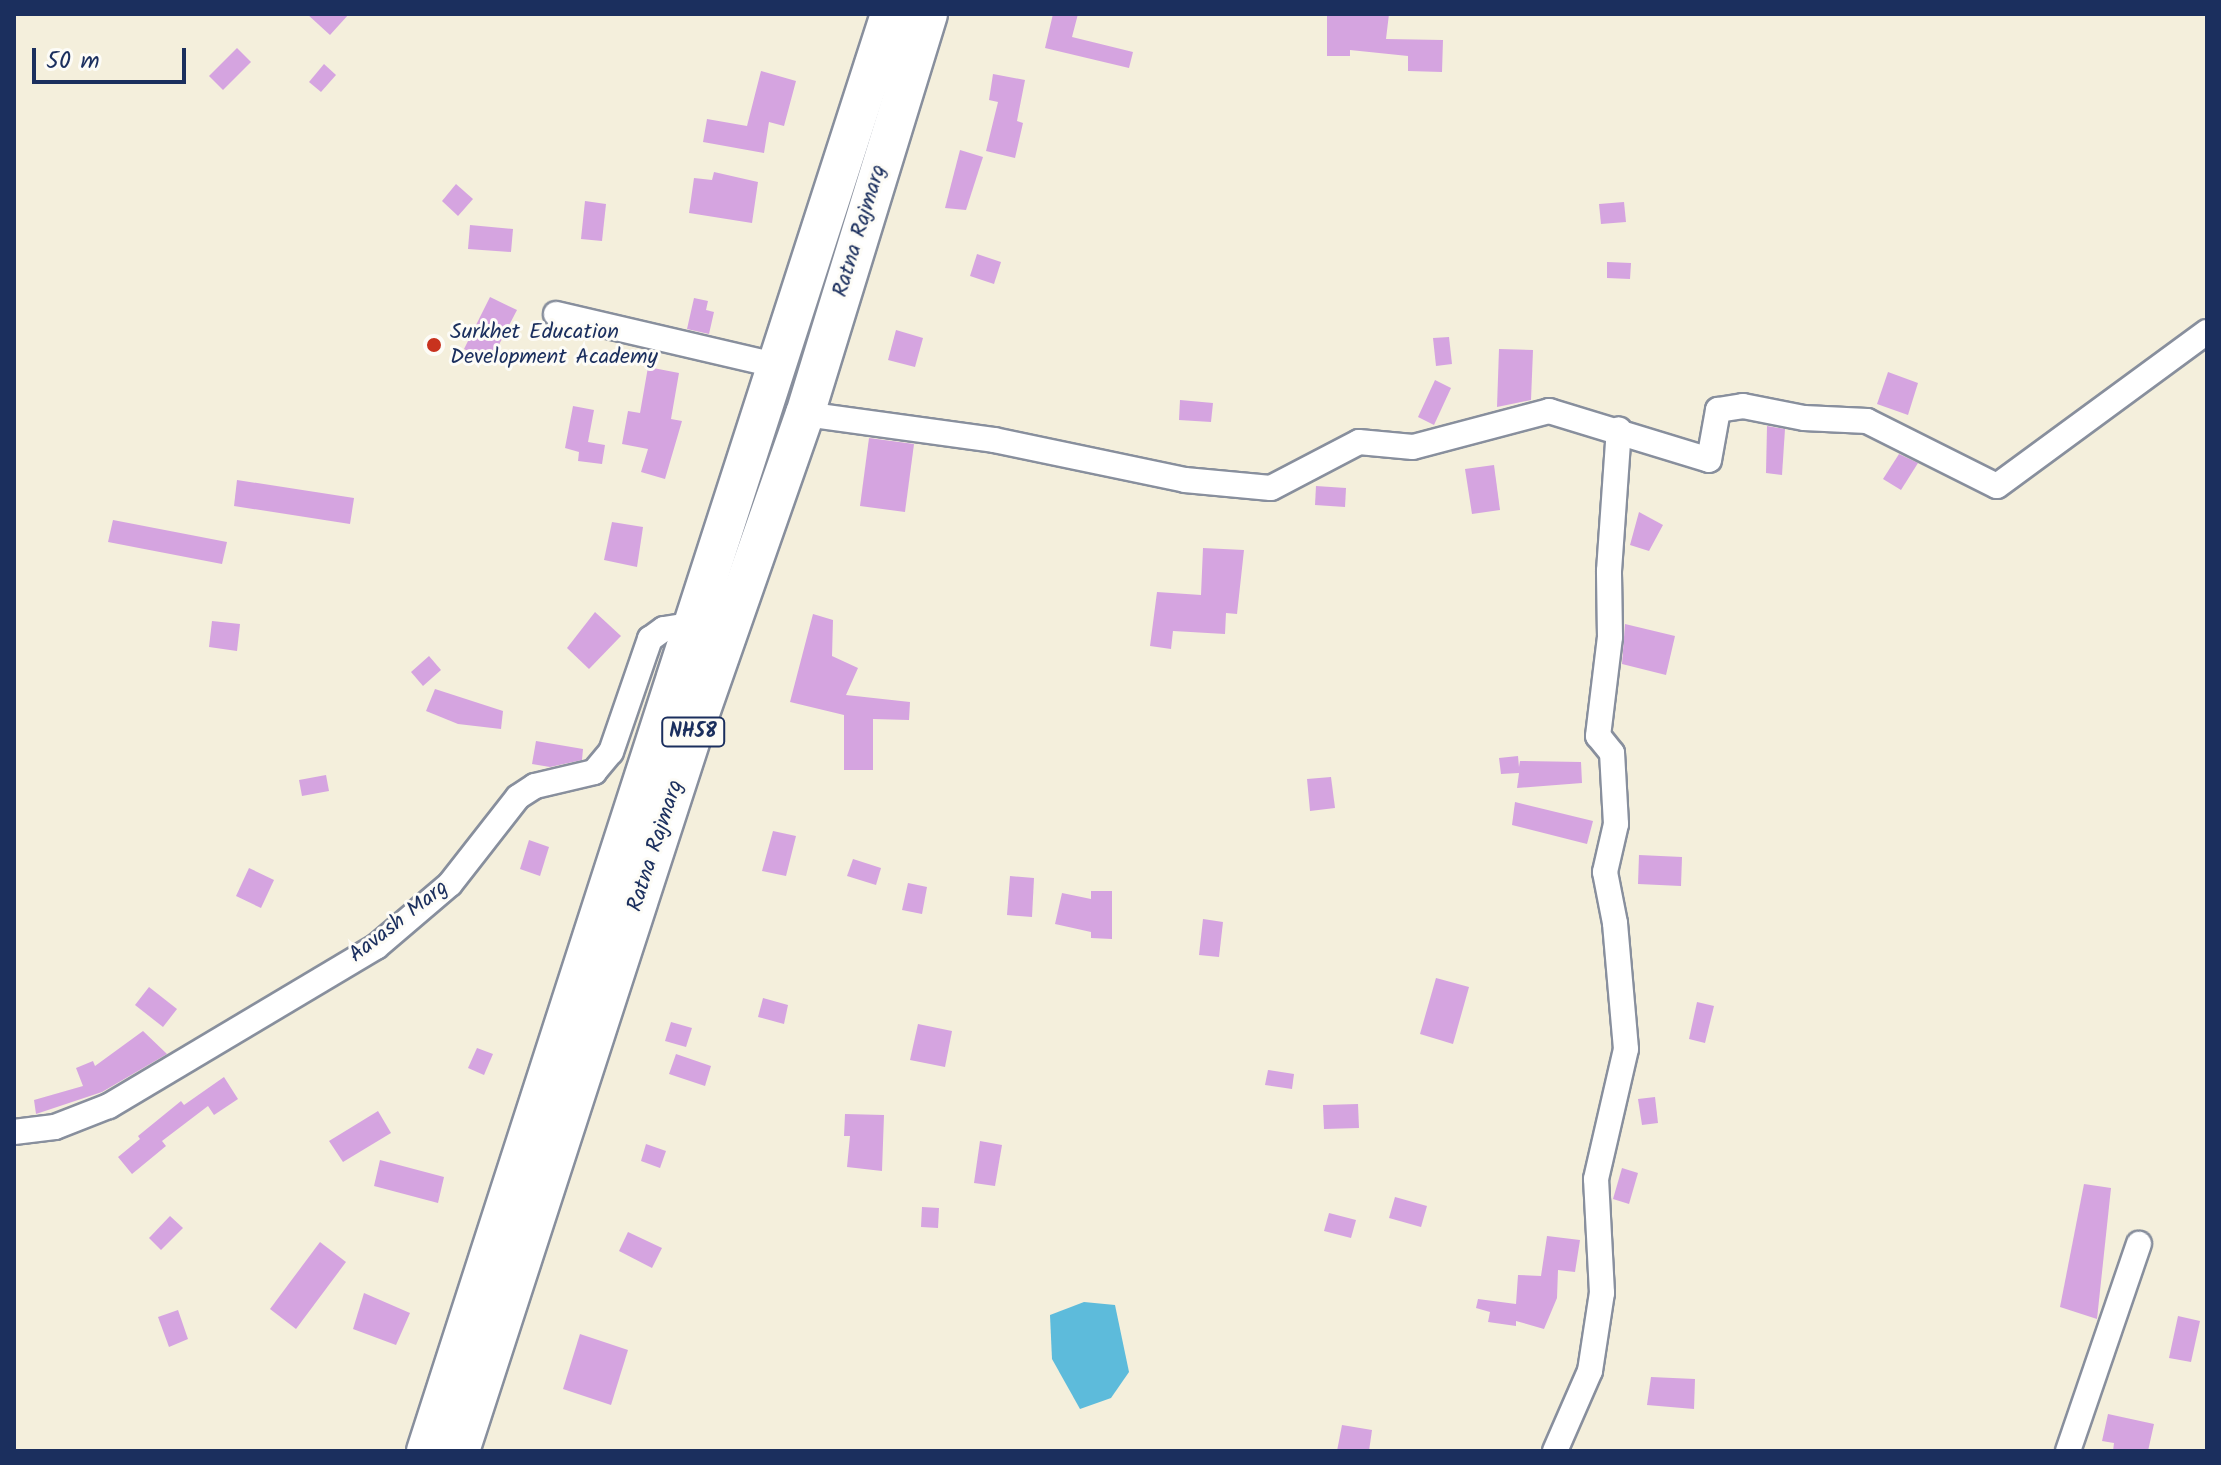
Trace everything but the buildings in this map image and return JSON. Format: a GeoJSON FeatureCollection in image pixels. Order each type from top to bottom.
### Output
{"type":"FeatureCollection","features":[{"type":"Feature","properties":{"kind":"main road","name":"Ratna Rajmarg"},"geometry":{"type":"LineString","coordinates":[[426,1451],[689,625],[890,14]]}},
{"type":"Feature","properties":{"kind":"main road","name":"Ratna Rajmarg"},"geometry":{"type":"LineString","coordinates":[[460,1451],[692,736],[805,414],[928,14]]}},
{"type":"Feature","properties":{"kind":"street"},"geometry":{"type":"LineString","coordinates":[[556,314],[776,365]]}},
{"type":"Feature","properties":{"kind":"street"},"geometry":{"type":"LineString","coordinates":[[805,414],[994,440],[1185,480],[1271,488],[1359,442],[1413,447],[1549,411],[1619,429],[1709,460],[1718,410],[1743,406],[1804,418],[1867,421],[1997,486],[2207,332]]}},
{"type":"Feature","properties":{"kind":"street"},"geometry":{"type":"LineString","coordinates":[[1555,1451],[1590,1371],[1602,1293],[1596,1179],[1626,1049],[1615,923],[1605,872],[1616,824],[1612,753],[1598,736],[1610,637],[1609,571],[1619,429]]}},
{"type":"Feature","properties":{"kind":"street","name":"Aavash Marg"},"geometry":{"type":"LineString","coordinates":[[14,1132],[55,1127],[109,1106],[376,947],[450,884],[518,797],[535,786],[594,772],[611,752],[650,639],[664,629],[689,625]]}},
{"type":"Feature","properties":{"kind":"street"},"geometry":{"type":"LineString","coordinates":[[2068,1451],[2139,1244]]}},
{"type":"Feature","properties":{"kind":"water"},"geometry":{"type":"Polygon","coordinates":[[[1084,1302],[1115,1305],[1129,1372],[1111,1398],[1080,1409],[1052,1359],[1050,1315],[1084,1302]]]}},
{"type":"Feature","properties":{"kind":"place","name":"Surkhet Education Development Academy"},"geometry":{"type":"Point","coordinates":[434,345]}}]}
